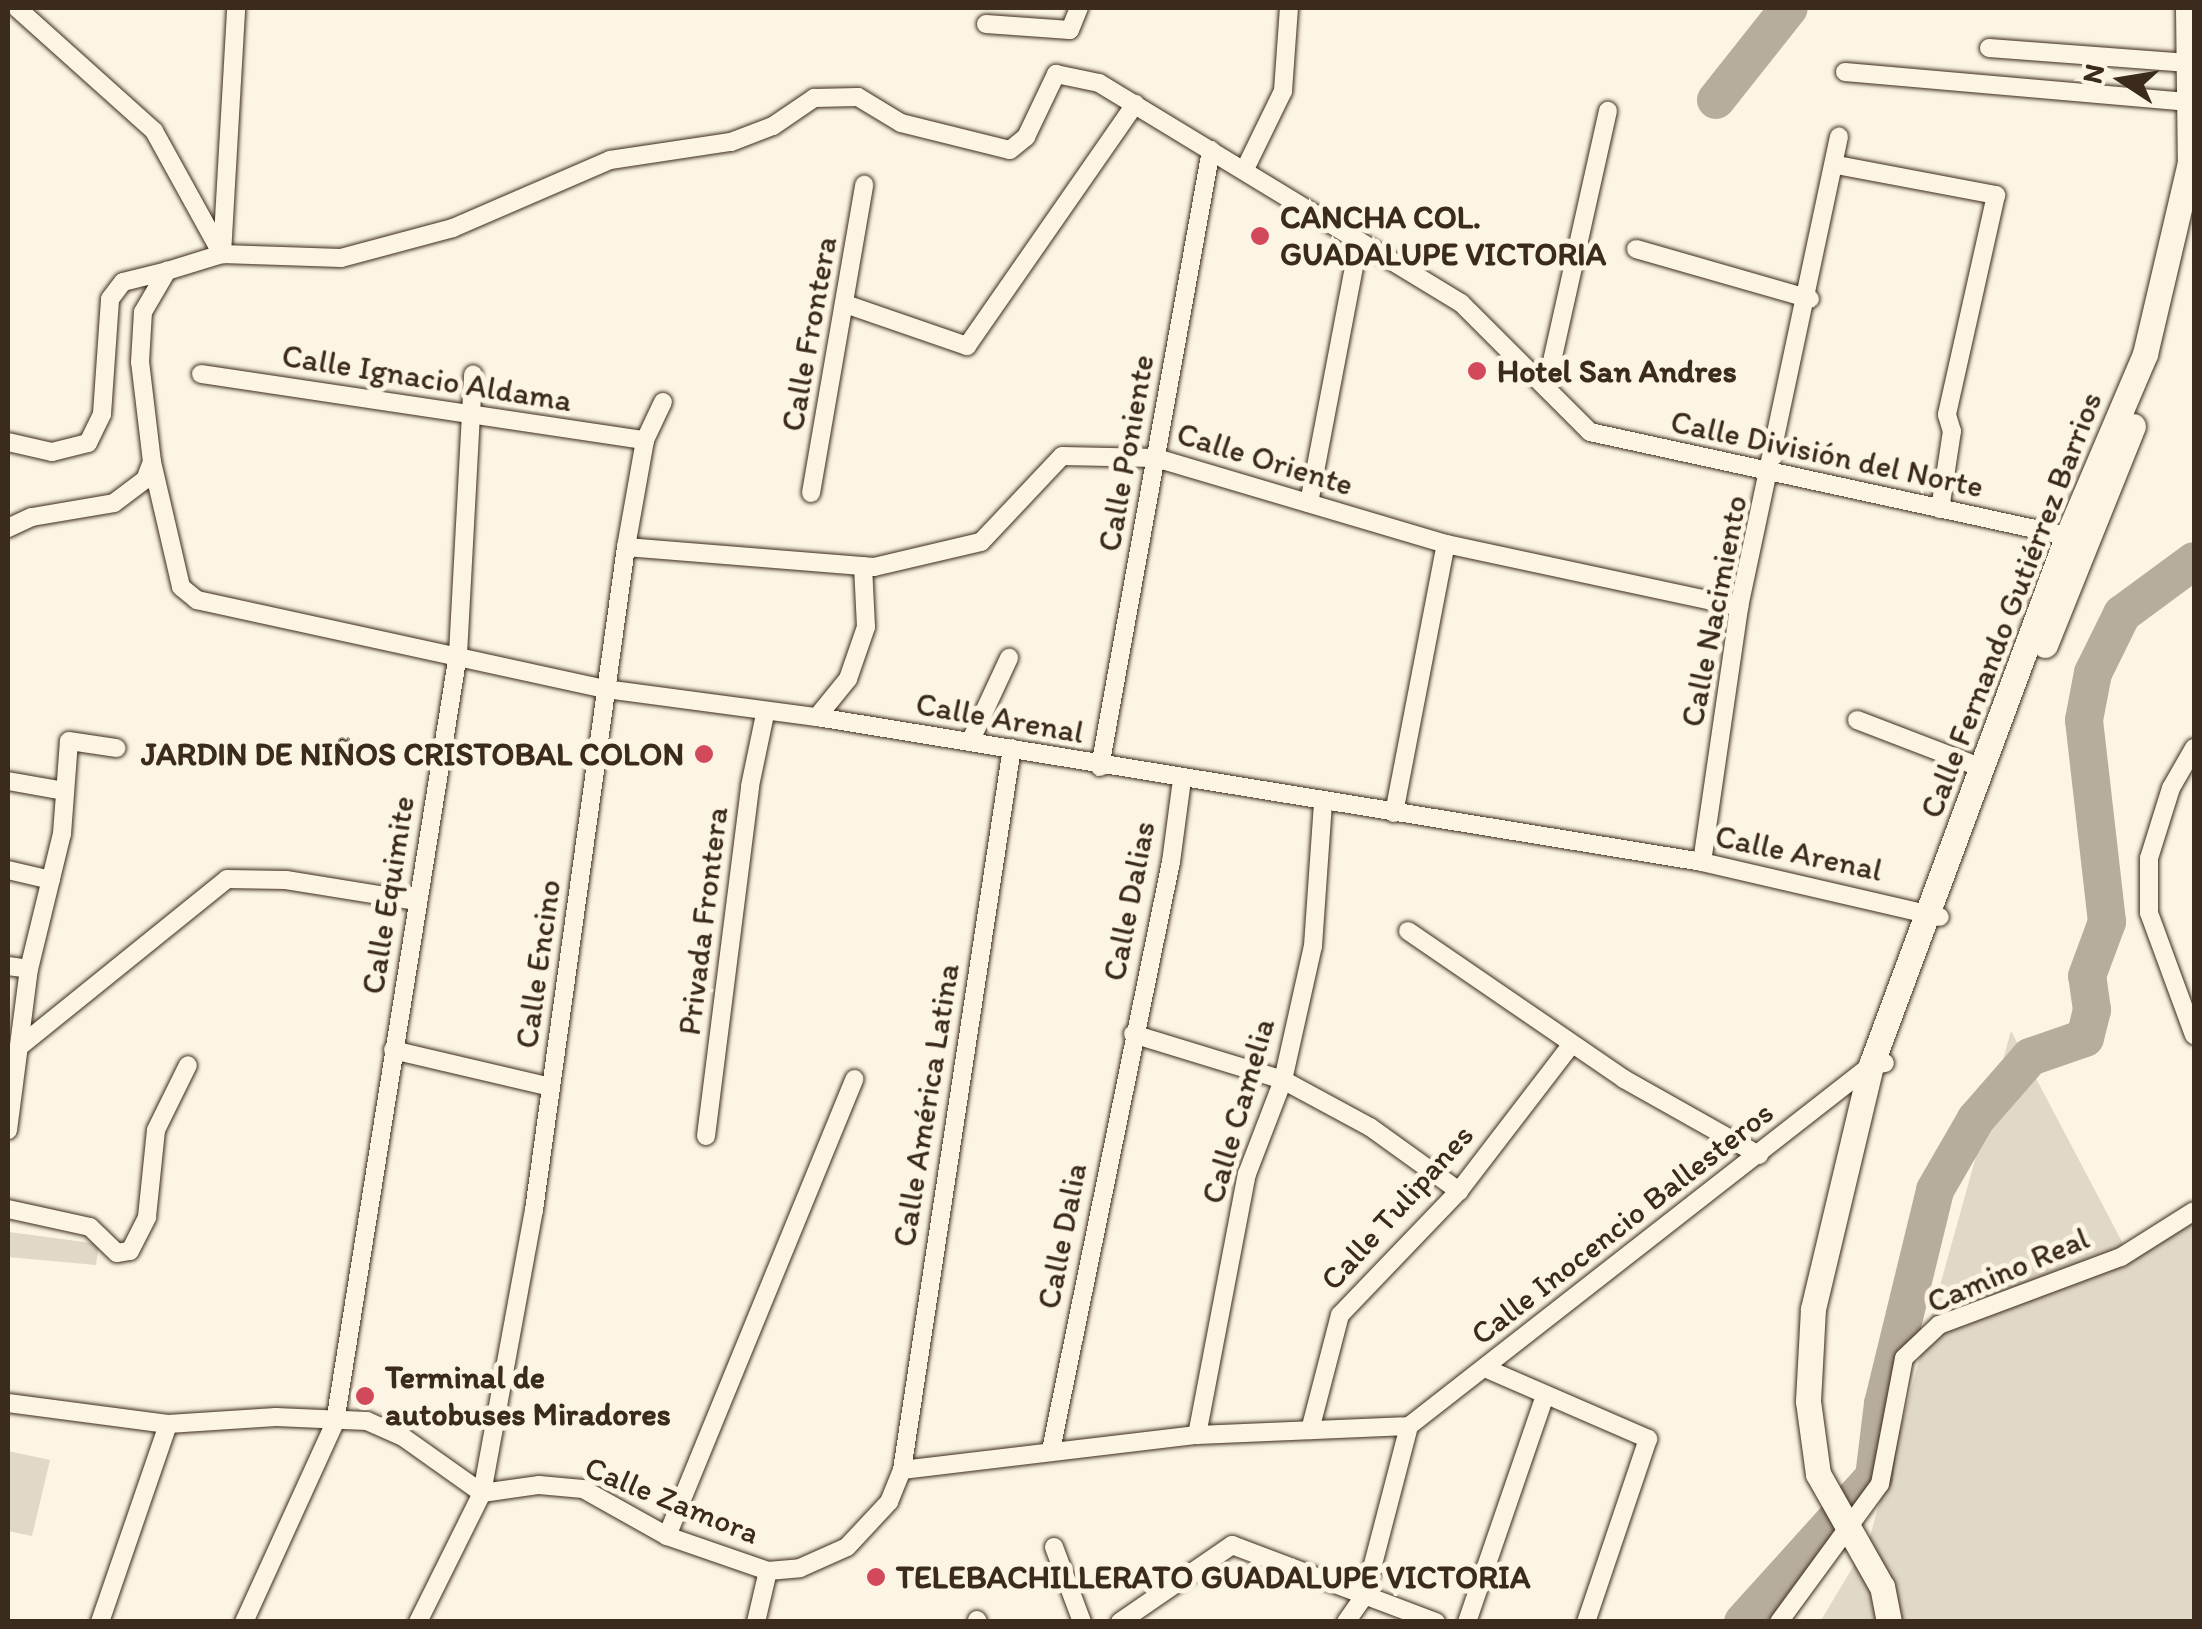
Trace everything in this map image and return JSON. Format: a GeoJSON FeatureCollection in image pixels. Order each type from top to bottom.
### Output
{"type":"FeatureCollection","features":[{"type":"Feature","properties":{"kind":"main road","name":"Calle Fernando Gutiérrez Barrios"},"geometry":{"type":"LineString","coordinates":[[1933,914],[1982,768],[2076,538],[2160,360],[2187,239],[2188,8]]}},
{"type":"Feature","properties":{"kind":"main road","name":"Calle Fernando Gutiérrez Barrios"},"geometry":{"type":"LineString","coordinates":[[1843,1524],[1818,1474],[1808,1400],[1812,1308],[1878,1064],[2076,538]]}},
{"type":"Feature","properties":{"kind":"main road"},"geometry":{"type":"LineString","coordinates":[[1843,1524],[1882,1587],[1889,1622]]}},
{"type":"Feature","properties":{"kind":"street"},"geometry":{"type":"LineString","coordinates":[[17,8],[154,131],[222,254]]}},
{"type":"Feature","properties":{"kind":"street"},"geometry":{"type":"LineString","coordinates":[[222,254],[236,8]]}},
{"type":"Feature","properties":{"kind":"street"},"geometry":{"type":"LineString","coordinates":[[986,24],[1070,30],[1079,8]]}},
{"type":"Feature","properties":{"kind":"street"},"geometry":{"type":"LineString","coordinates":[[1245,169],[1283,92],[1289,8]]}},
{"type":"Feature","properties":{"kind":"street"},"geometry":{"type":"LineString","coordinates":[[1989,48],[2188,64]]}},
{"type":"Feature","properties":{"kind":"street"},"geometry":{"type":"LineString","coordinates":[[1845,72],[2190,102]]}},
{"type":"Feature","properties":{"kind":"street","name":"Calle División del Norte"},"geometry":{"type":"LineString","coordinates":[[222,254],[341,258],[453,228],[610,160],[732,142],[773,126],[814,98],[858,96],[901,123],[1010,150],[1026,138],[1056,74],[1099,83],[1461,303],[1590,432],[1771,475],[2076,538]]}},
{"type":"Feature","properties":{"kind":"street"},"geometry":{"type":"LineString","coordinates":[[848,306],[967,346],[1134,104]]}},
{"type":"Feature","properties":{"kind":"street"},"geometry":{"type":"LineString","coordinates":[[1546,388],[1608,111]]}},
{"type":"Feature","properties":{"kind":"street","name":"Calle Nacimiento"},"geometry":{"type":"LineString","coordinates":[[1702,862],[1739,607],[1810,299],[1837,165],[1839,136]]}},
{"type":"Feature","properties":{"kind":"street","name":"Calle Poniente"},"geometry":{"type":"LineString","coordinates":[[1100,767],[1212,150]]}},
{"type":"Feature","properties":{"kind":"street"},"geometry":{"type":"LineString","coordinates":[[1837,165],[1996,194],[1946,414],[1952,431],[1940,509]]}},
{"type":"Feature","properties":{"kind":"street","name":"Calle Frontera"},"geometry":{"type":"LineString","coordinates":[[810,493],[848,306],[864,185]]}},
{"type":"Feature","properties":{"kind":"street"},"geometry":{"type":"LineString","coordinates":[[1308,503],[1359,240]]}},
{"type":"Feature","properties":{"kind":"street"},"geometry":{"type":"LineString","coordinates":[[1636,249],[1810,299]]}},
{"type":"Feature","properties":{"kind":"street"},"geometry":{"type":"LineString","coordinates":[[8,442],[52,452],[88,443],[102,414],[110,299],[122,282],[222,254]]}},
{"type":"Feature","properties":{"kind":"street"},"geometry":{"type":"LineString","coordinates":[[8,528],[47,513],[114,504],[145,480],[152,462],[140,335],[150,294],[167,271]]}},
{"type":"Feature","properties":{"kind":"street","name":"Calle Ignacio Aldama"},"geometry":{"type":"LineString","coordinates":[[202,374],[645,440]]}},
{"type":"Feature","properties":{"kind":"street","name":"Calle Equimite"},"geometry":{"type":"LineString","coordinates":[[244,1622],[335,1422],[415,901],[458,654],[472,374]]}},
{"type":"Feature","properties":{"kind":"street","name":"Calle Encino"},"geometry":{"type":"LineString","coordinates":[[418,1622],[482,1494],[552,1087],[626,546],[645,440],[662,402]]}},
{"type":"Feature","properties":{"kind":"street","name":"Calle Oriente"},"geometry":{"type":"LineString","coordinates":[[626,546],[863,566],[981,542],[1062,456],[1156,458],[1446,544],[1739,607]]}},
{"type":"Feature","properties":{"kind":"street","name":"Calle Arenal"},"geometry":{"type":"LineString","coordinates":[[152,462],[187,596],[606,689],[765,714],[817,716],[1012,748],[1100,767],[1702,862],[1933,914]]}},
{"type":"Feature","properties":{"kind":"street"},"geometry":{"type":"LineString","coordinates":[[1394,813],[1446,544]]}},
{"type":"Feature","properties":{"kind":"street"},"geometry":{"type":"LineString","coordinates":[[817,716],[848,679],[866,627],[863,566]]}},
{"type":"Feature","properties":{"kind":"street"},"geometry":{"type":"LineString","coordinates":[[970,742],[1009,658]]}},
{"type":"Feature","properties":{"kind":"street","name":"Privada Frontera"},"geometry":{"type":"LineString","coordinates":[[706,1136],[750,786],[765,714]]}},
{"type":"Feature","properties":{"kind":"street"},"geometry":{"type":"LineString","coordinates":[[1856,720],[1982,768]]}},
{"type":"Feature","properties":{"kind":"street"},"geometry":{"type":"LineString","coordinates":[[9,1120],[29,969],[51,880],[69,741],[116,748]]}},
{"type":"Feature","properties":{"kind":"street","name":"Calle América Latina"},"geometry":{"type":"LineString","coordinates":[[902,1470],[1012,748]]}},
{"type":"Feature","properties":{"kind":"street"},"geometry":{"type":"LineString","coordinates":[[2194,748],[2172,788],[2150,858],[2149,913],[2194,1035]]}},
{"type":"Feature","properties":{"kind":"street","name":"Calle Dalias"},"geometry":{"type":"LineString","coordinates":[[1133,1034],[1172,862],[1182,780]]}},
{"type":"Feature","properties":{"kind":"street"},"geometry":{"type":"LineString","coordinates":[[8,781],[64,790]]}},
{"type":"Feature","properties":{"kind":"street","name":"Calle Camelia"},"geometry":{"type":"LineString","coordinates":[[1197,1435],[1247,1174],[1283,1080],[1312,946],[1323,802]]}},
{"type":"Feature","properties":{"kind":"street"},"geometry":{"type":"LineString","coordinates":[[8,870],[51,880]]}},
{"type":"Feature","properties":{"kind":"street"},"geometry":{"type":"LineString","coordinates":[[19,1047],[227,879],[286,880],[415,901]]}},
{"type":"Feature","properties":{"kind":"street"},"geometry":{"type":"LineString","coordinates":[[1408,931],[1572,1044],[1759,1155]]}},
{"type":"Feature","properties":{"kind":"street"},"geometry":{"type":"LineString","coordinates":[[8,966],[29,969]]}},
{"type":"Feature","properties":{"kind":"street"},"geometry":{"type":"LineString","coordinates":[[1133,1034],[1283,1080],[1370,1127],[1459,1191]]}},
{"type":"Feature","properties":{"kind":"street","name":"Calle Dalia"},"geometry":{"type":"LineString","coordinates":[[1051,1450],[1133,1034]]}},
{"type":"Feature","properties":{"kind":"street","name":"Calle Tulipanes"},"geometry":{"type":"LineString","coordinates":[[1310,1430],[1340,1315],[1459,1191],[1572,1044]]}},
{"type":"Feature","properties":{"kind":"street"},"geometry":{"type":"LineString","coordinates":[[393,1050],[552,1087]]}},
{"type":"Feature","properties":{"kind":"street","name":"Calle Inocencio Ballesteros"},"geometry":{"type":"LineString","coordinates":[[1409,1426],[1878,1064]]}},
{"type":"Feature","properties":{"kind":"street"},"geometry":{"type":"LineString","coordinates":[[8,1209],[90,1227],[117,1253],[130,1251],[147,1217],[156,1130],[188,1065]]}},
{"type":"Feature","properties":{"kind":"street"},"geometry":{"type":"LineString","coordinates":[[667,1536],[854,1079]]}},
{"type":"Feature","properties":{"kind":"street","name":"Camino Real"},"geometry":{"type":"LineString","coordinates":[[1778,1622],[1843,1524],[1880,1484],[1904,1358],[1939,1324],[2121,1257],[2194,1211]]}},
{"type":"Feature","properties":{"kind":"street"},"geometry":{"type":"LineString","coordinates":[[1485,1368],[1544,1398],[1648,1439],[1586,1622]]}},
{"type":"Feature","properties":{"kind":"street"},"geometry":{"type":"LineString","coordinates":[[1467,1622],[1544,1398]]}},
{"type":"Feature","properties":{"kind":"street"},"geometry":{"type":"LineString","coordinates":[[8,1402],[168,1424],[276,1418],[367,1421],[403,1438],[482,1494]]}},
{"type":"Feature","properties":{"kind":"street"},"geometry":{"type":"LineString","coordinates":[[100,1622],[168,1424]]}},
{"type":"Feature","properties":{"kind":"street"},"geometry":{"type":"LineString","coordinates":[[902,1470],[1197,1435],[1409,1426],[1365,1595],[1346,1622]]}},
{"type":"Feature","properties":{"kind":"street","name":"Calle Zamora"},"geometry":{"type":"LineString","coordinates":[[482,1494],[540,1485],[583,1489],[667,1536],[768,1572],[800,1568],[846,1547],[889,1502],[902,1470]]}},
{"type":"Feature","properties":{"kind":"street"},"geometry":{"type":"LineString","coordinates":[[1120,1622],[1232,1545],[1436,1622]]}},
{"type":"Feature","properties":{"kind":"street"},"geometry":{"type":"LineString","coordinates":[[1054,1547],[1082,1622]]}},
{"type":"Feature","properties":{"kind":"street"},"geometry":{"type":"LineString","coordinates":[[756,1622],[768,1572]]}},
{"type":"Feature","properties":{"kind":"shaded area"},"geometry":{"type":"Polygon","coordinates":[[[2011,1031],[2129,1255],[2194,1206],[2194,1621],[1820,1622],[1869,1540],[2011,1031]]]}},
{"type":"Feature","properties":{"kind":"shaded area"},"geometry":{"type":"Polygon","coordinates":[[[9,1232],[99,1244],[96,1265],[8,1257],[9,1232]]]}},
{"type":"Feature","properties":{"kind":"shaded area"},"geometry":{"type":"Polygon","coordinates":[[[8,1451],[50,1460],[32,1536],[8,1531],[8,1451]]]}},
{"type":"Feature","properties":{"kind":"waterway"},"geometry":{"type":"LineString","coordinates":[[1716,100],[1789,8]]}},
{"type":"Feature","properties":{"kind":"waterway"},"geometry":{"type":"LineString","coordinates":[[1743,1622],[1874,1477],[1883,1404],[1935,1190],[1976,1119],[2030,1057],[2085,1038],[2092,1010],[2087,976],[2107,922],[2084,720],[2093,673],[2122,614],[2194,561]]}},
{"type":"Feature","properties":{"kind":"place","name":"CANCHA COL. GUADALUPE VICTORIA"},"geometry":{"type":"Point","coordinates":[1260,236]}},
{"type":"Feature","properties":{"kind":"place","name":"Hotel San Andres"},"geometry":{"type":"Point","coordinates":[1477,371]}},
{"type":"Feature","properties":{"kind":"place","name":"JARDIN DE NIÑOS CRISTOBAL COLON"},"geometry":{"type":"Point","coordinates":[704,754]}},
{"type":"Feature","properties":{"kind":"place","name":"Terminal de autobuses Miradores"},"geometry":{"type":"Point","coordinates":[365,1396]}},
{"type":"Feature","properties":{"kind":"place","name":"TELEBACHILLERATO GUADALUPE VICTORIA"},"geometry":{"type":"Point","coordinates":[876,1577]}}]}
